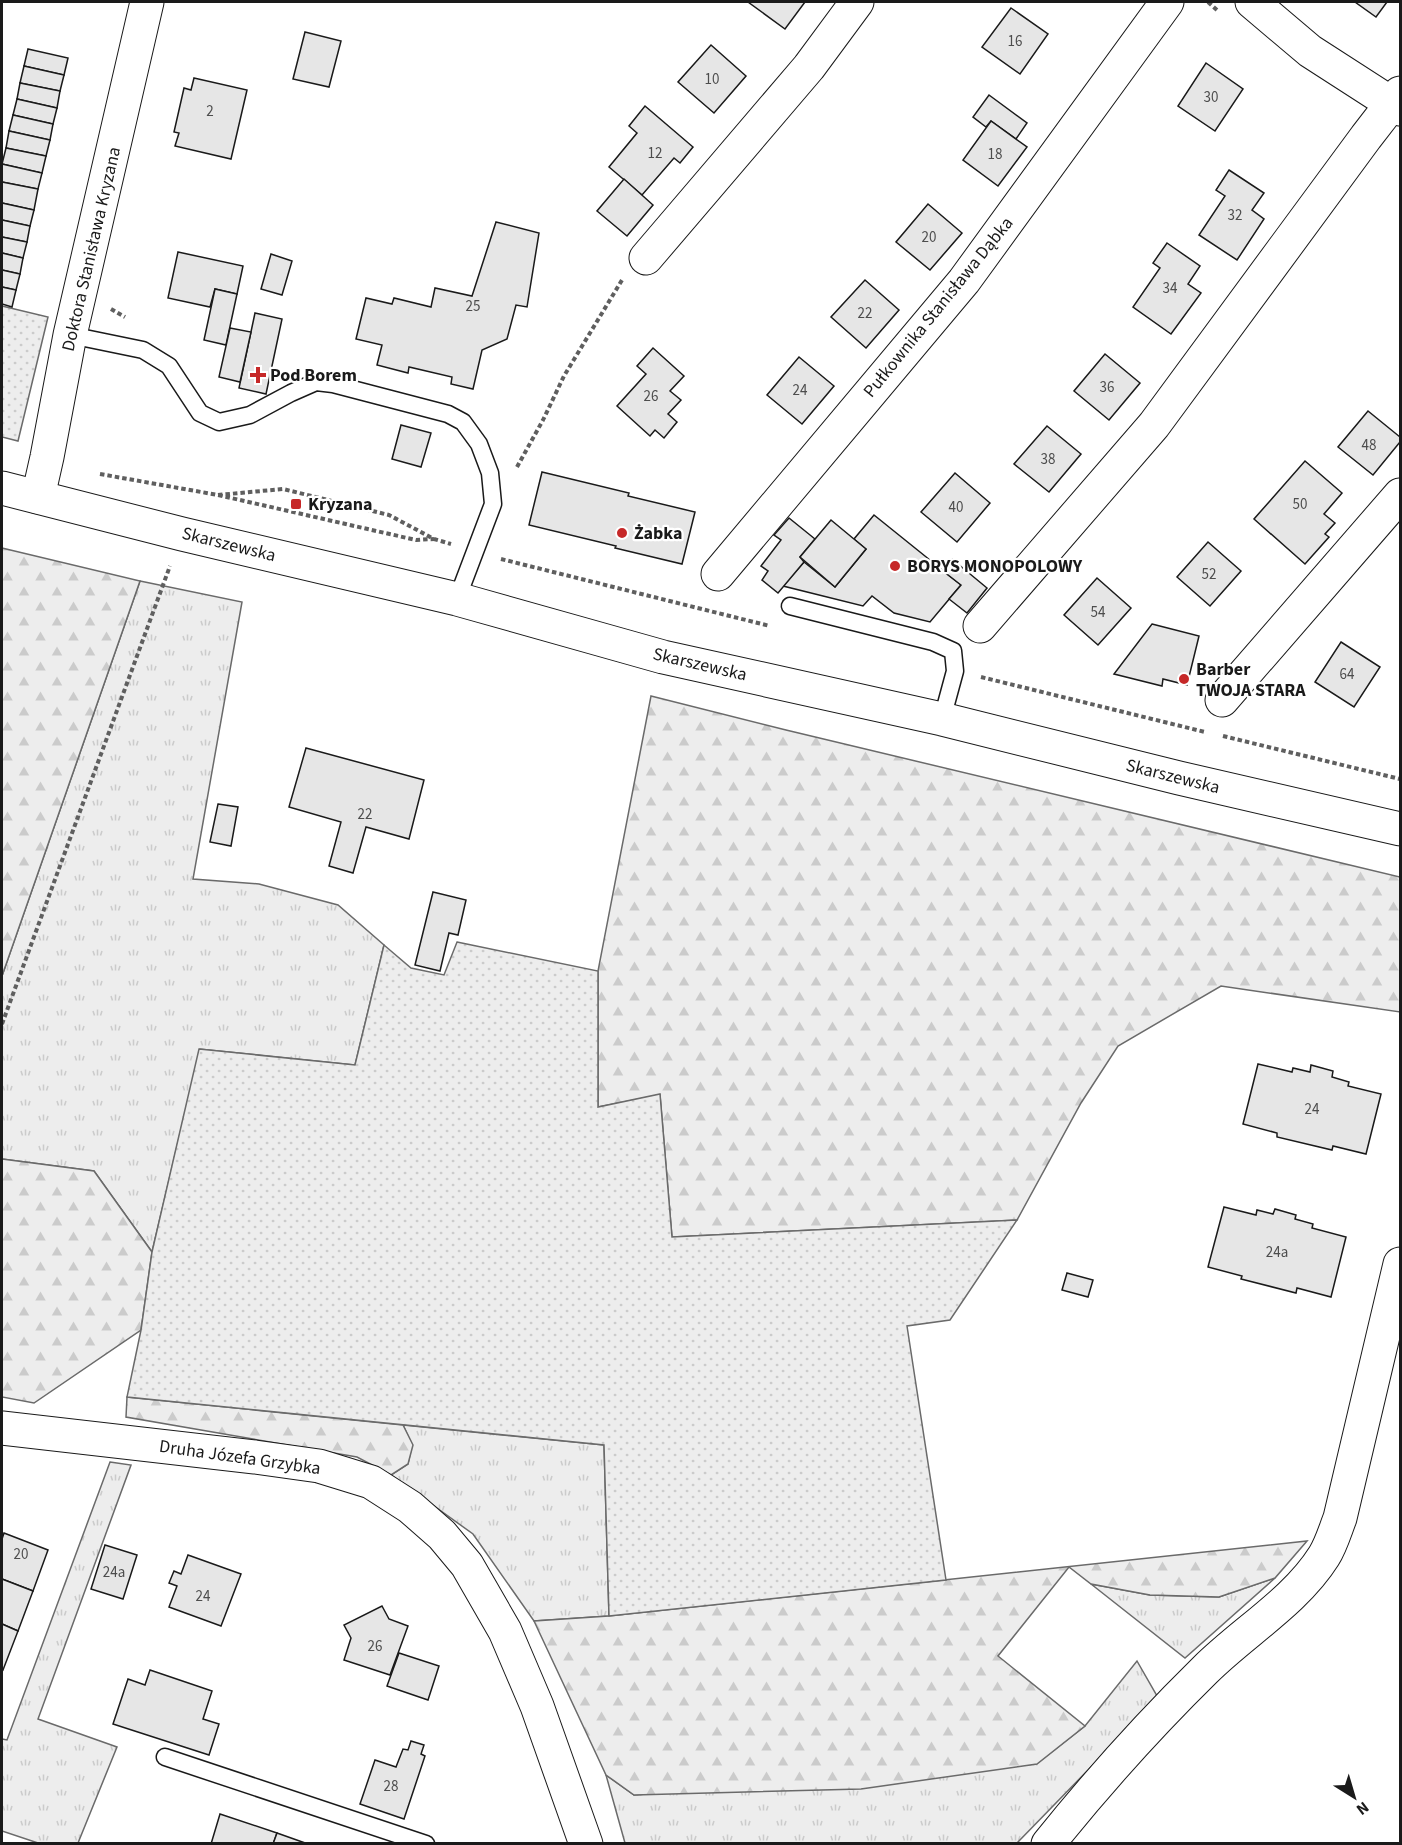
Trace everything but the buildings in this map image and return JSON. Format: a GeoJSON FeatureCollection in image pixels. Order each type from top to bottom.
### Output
{"type":"FeatureCollection","features":[{"type":"Feature","properties":{"kind":"street","name":"Doktora Stanisława Kryzana"},"geometry":{"type":"LineString","coordinates":[[38,497],[70,335],[147,2]]}},
{"type":"Feature","properties":{"kind":"street"},"geometry":{"type":"LineString","coordinates":[[646,258],[809,67],[857,2]]}},
{"type":"Feature","properties":{"kind":"street","name":"Pułkownika Stanisława Dąbka"},"geometry":{"type":"LineString","coordinates":[[718,574],[964,281],[1167,2]]}},
{"type":"Feature","properties":{"kind":"street"},"geometry":{"type":"LineString","coordinates":[[980,626],[1154,425],[1398,102],[1310,51],[1252,2]]}},
{"type":"Feature","properties":{"kind":"street","name":"Skarszewska"},"geometry":{"type":"LineString","coordinates":[[2,488],[457,599],[663,657],[942,719],[1179,778],[1401,829]]}},
{"type":"Feature","properties":{"kind":"street"},"geometry":{"type":"LineString","coordinates":[[1222,700],[1401,495]]}},
{"type":"Feature","properties":{"kind":"street"},"geometry":{"type":"LineString","coordinates":[[1048,1844],[1091,1791],[1163,1711],[1221,1654],[1304,1582],[1324,1555],[1340,1518],[1401,1264]]}},
{"type":"Feature","properties":{"kind":"street","name":"Druha Józefa Grzybka"},"geometry":{"type":"LineString","coordinates":[[2,1428],[319,1466],[371,1482],[410,1507],[442,1534],[466,1565],[505,1631],[537,1706],[586,1844]]}},
{"type":"Feature","properties":{"kind":"lane"},"geometry":{"type":"LineString","coordinates":[[70,335],[143,350],[169,366],[200,413],[219,422],[250,415],[316,382],[333,384],[448,414],[463,422],[479,444],[490,473],[493,504],[457,599]]}},
{"type":"Feature","properties":{"kind":"lane"},"geometry":{"type":"LineString","coordinates":[[790,606],[933,642],[953,651],[955,671],[942,719]]}},
{"type":"Feature","properties":{"kind":"lane"},"geometry":{"type":"LineString","coordinates":[[165,1757],[426,1844]]}},
{"type":"Feature","properties":{"kind":"path"},"geometry":{"type":"LineString","coordinates":[[517,467],[564,376],[628,269],[646,258]]}},
{"type":"Feature","properties":{"kind":"path"},"geometry":{"type":"LineString","coordinates":[[47,457],[68,468],[218,495],[416,540],[434,539],[389,515],[283,489],[218,495]]}},
{"type":"Feature","properties":{"kind":"path"},"geometry":{"type":"LineString","coordinates":[[2,1024],[183,534]]}},
{"type":"Feature","properties":{"kind":"green space"},"geometry":{"type":"Polygon","coordinates":[[[2,306],[48,317],[18,441],[2,437],[2,306]]]}},
{"type":"Feature","properties":{"kind":"green space"},"geometry":{"type":"Polygon","coordinates":[[[2,548],[140,581],[2,976],[2,548]]]}},
{"type":"Feature","properties":{"kind":"green space"},"geometry":{"type":"Polygon","coordinates":[[[140,581],[242,602],[193,879],[259,884],[338,905],[384,945],[355,1065],[200,1049],[152,1252],[94,1171],[2,1159],[2,976],[140,581]]]}},
{"type":"Feature","properties":{"kind":"green space"},"geometry":{"type":"Polygon","coordinates":[[[651,696],[1400,877],[1400,1012],[1221,986],[1118,1046],[1081,1103],[1017,1220],[672,1237],[660,1095],[598,1107],[598,971],[651,696]]]}},
{"type":"Feature","properties":{"kind":"green space"},"geometry":{"type":"Polygon","coordinates":[[[457,942],[598,971],[598,1107],[660,1094],[672,1237],[1017,1220],[950,1320],[907,1326],[946,1580],[609,1616],[604,1445],[127,1397],[141,1330],[152,1252],[199,1049],[355,1065],[384,945],[411,968],[444,975],[457,942]]]}},
{"type":"Feature","properties":{"kind":"green space"},"geometry":{"type":"Polygon","coordinates":[[[2,1159],[94,1171],[152,1252],[141,1330],[34,1403],[2,1397],[2,1159]]]}},
{"type":"Feature","properties":{"kind":"green space"},"geometry":{"type":"Polygon","coordinates":[[[127,1397],[403,1425],[413,1445],[408,1464],[391,1475],[357,1457],[126,1417],[127,1397]]]}},
{"type":"Feature","properties":{"kind":"green space"},"geometry":{"type":"Polygon","coordinates":[[[403,1425],[604,1445],[609,1616],[534,1621],[473,1534],[391,1475],[408,1464],[412,1445],[403,1425]]]}},
{"type":"Feature","properties":{"kind":"green space"},"geometry":{"type":"Polygon","coordinates":[[[110,1462],[131,1465],[38,1719],[117,1747],[78,1843],[38,1843],[2,1831],[2,1739],[7,1740],[110,1462]]]}},
{"type":"Feature","properties":{"kind":"green space"},"geometry":{"type":"Polygon","coordinates":[[[1307,1541],[1275,1578],[1219,1597],[1150,1595],[1091,1584],[1069,1567],[998,1656],[1085,1726],[1037,1764],[861,1789],[634,1795],[606,1775],[534,1621],[609,1616],[1307,1541]]]}},
{"type":"Feature","properties":{"kind":"green space"},"geometry":{"type":"Polygon","coordinates":[[[1275,1578],[1185,1658],[1091,1584],[1150,1595],[1219,1597],[1275,1578]]]}},
{"type":"Feature","properties":{"kind":"green space"},"geometry":{"type":"Polygon","coordinates":[[[1137,1661],[1157,1696],[1017,1843],[625,1843],[606,1775],[634,1795],[1036,1764],[1085,1726],[1137,1661]]]}},
{"type":"Feature","properties":{"kind":"place","name":"Pod Borem"},"geometry":{"type":"Point","coordinates":[258,375]}},
{"type":"Feature","properties":{"kind":"place","name":"Kryzana"},"geometry":{"type":"Point","coordinates":[296,504]}},
{"type":"Feature","properties":{"kind":"place","name":"Żabka"},"geometry":{"type":"Point","coordinates":[622,533]}},
{"type":"Feature","properties":{"kind":"place","name":"BORYS MONOPOLOWY"},"geometry":{"type":"Point","coordinates":[895,566]}},
{"type":"Feature","properties":{"kind":"place","name":"Barber TWOJA STARA"},"geometry":{"type":"Point","coordinates":[1184,679]}}]}
